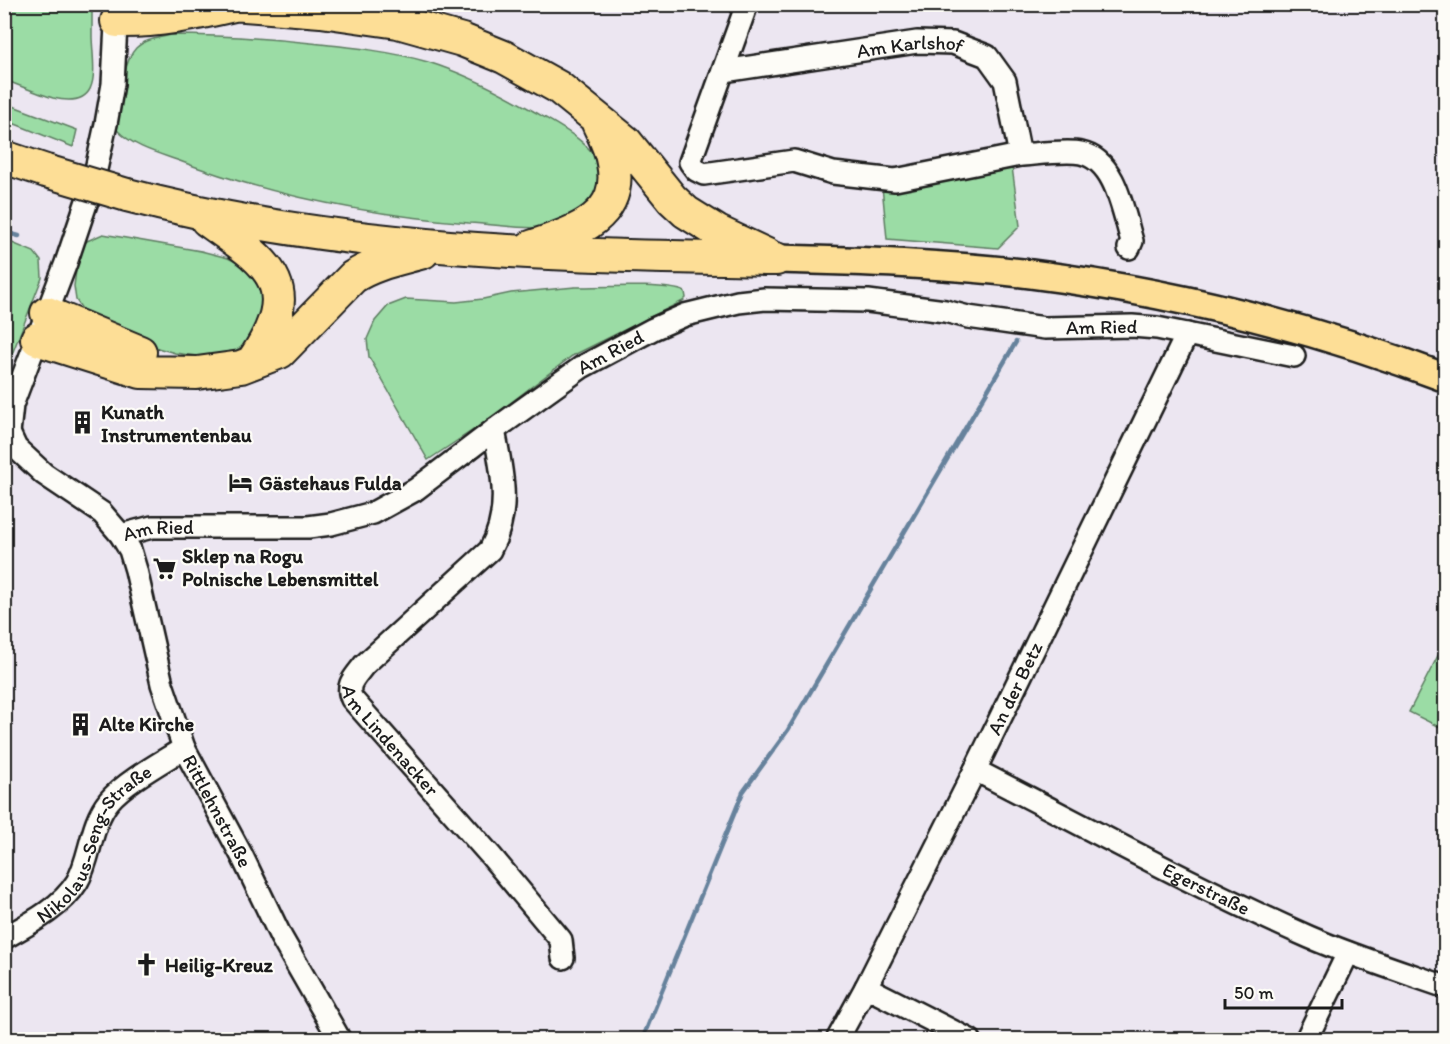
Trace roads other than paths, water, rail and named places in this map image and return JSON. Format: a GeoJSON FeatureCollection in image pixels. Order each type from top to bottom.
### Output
{"type":"FeatureCollection","features":[{"type":"Feature","properties":{"kind":"highway"},"geometry":{"type":"LineString","coordinates":[[117,13],[140,22],[195,15],[233,5],[322,8],[398,22],[483,48],[558,87],[626,142],[672,199],[686,212],[718,232],[776,259]]}},
{"type":"Feature","properties":{"kind":"highway"},"geometry":{"type":"LineString","coordinates":[[517,252],[584,227],[597,218],[606,205],[612,192],[614,163],[597,119]]}},
{"type":"Feature","properties":{"kind":"highway"},"geometry":{"type":"LineString","coordinates":[[4,157],[127,195],[197,213],[287,230],[442,247],[517,252],[776,259]]}},
{"type":"Feature","properties":{"kind":"highway"},"geometry":{"type":"LineString","coordinates":[[197,213],[262,261],[276,286],[278,312],[274,327],[254,361]]}},
{"type":"Feature","properties":{"kind":"highway"},"geometry":{"type":"LineString","coordinates":[[42,326],[141,372],[197,373],[241,367],[279,352],[300,333],[339,290],[366,269],[442,247]]}},
{"type":"Feature","properties":{"kind":"main road"},"geometry":{"type":"LineString","coordinates":[[776,259],[959,267],[1030,274],[1124,289],[1284,324],[1446,378]]}},
{"type":"Feature","properties":{"kind":"street"},"geometry":{"type":"LineString","coordinates":[[747,4],[690,162],[696,170],[704,174],[794,161],[833,172],[895,180],[1020,155],[1081,153],[1099,160],[1110,174],[1132,241],[1129,248]]}},
{"type":"Feature","properties":{"kind":"street"},"geometry":{"type":"LineString","coordinates":[[7,433],[12,405],[84,213],[100,153],[113,84],[117,13]]}},
{"type":"Feature","properties":{"kind":"street","name":"Am Karlshof"},"geometry":{"type":"LineString","coordinates":[[724,70],[917,42],[952,43],[987,56],[1005,81],[1020,155]]}},
{"type":"Feature","properties":{"kind":"street","name":"Am Ried"},"geometry":{"type":"LineString","coordinates":[[7,433],[16,448],[44,474],[102,513],[121,535],[152,527],[308,527],[331,524],[373,513],[415,490],[582,367],[653,329],[685,315],[738,302],[765,299],[868,301],[1045,328],[1132,326],[1157,328],[1294,356]]}},
{"type":"Feature","properties":{"kind":"street","name":"An der Betz"},"geometry":{"type":"LineString","coordinates":[[837,1040],[975,770],[1187,334]]}},
{"type":"Feature","properties":{"kind":"street","name":"Am Lindenacker"},"geometry":{"type":"LineString","coordinates":[[494,430],[502,474],[504,505],[500,528],[490,550],[364,665],[351,682],[349,691],[352,699],[491,856],[561,940],[563,958]]}},
{"type":"Feature","properties":{"kind":"street","name":"Rittlehnstraße"},"geometry":{"type":"LineString","coordinates":[[121,535],[136,570],[155,660],[184,748],[242,856],[281,937],[340,1040]]}},
{"type":"Feature","properties":{"kind":"street","name":"Nikolaus-Seng-Straße"},"geometry":{"type":"LineString","coordinates":[[4,938],[60,902],[77,881],[102,811],[111,800],[122,789],[184,748]]}},
{"type":"Feature","properties":{"kind":"street","name":"Egerstraße"},"geometry":{"type":"LineString","coordinates":[[975,770],[1199,884],[1308,936],[1348,953],[1446,987]]}},
{"type":"Feature","properties":{"kind":"street"},"geometry":{"type":"LineString","coordinates":[[1306,1040],[1348,953]]}},
{"type":"Feature","properties":{"kind":"street"},"geometry":{"type":"LineString","coordinates":[[866,987],[970,1040]]}},
{"type":"Feature","properties":{"kind":"waterway"},"geometry":{"type":"LineString","coordinates":[[4,232],[19,236]]}},
{"type":"Feature","properties":{"kind":"waterway"},"geometry":{"type":"LineString","coordinates":[[642,1040],[743,792],[788,730],[1016,342]]}},
{"type":"Feature","properties":{"kind":"place","name":"Kunath Instrumentenbau"},"geometry":{"type":"Point","coordinates":[83,423]}},
{"type":"Feature","properties":{"kind":"place","name":"Gästehaus Fulda"},"geometry":{"type":"Point","coordinates":[241,483]}},
{"type":"Feature","properties":{"kind":"place","name":"Sklep na Rogu Polnische Lebensmittel"},"geometry":{"type":"Point","coordinates":[164,568]}},
{"type":"Feature","properties":{"kind":"place","name":"Alte Kirche"},"geometry":{"type":"Point","coordinates":[81,724]}},
{"type":"Feature","properties":{"kind":"place","name":"Heilig-Kreuz"},"geometry":{"type":"Point","coordinates":[147,965]}}]}
